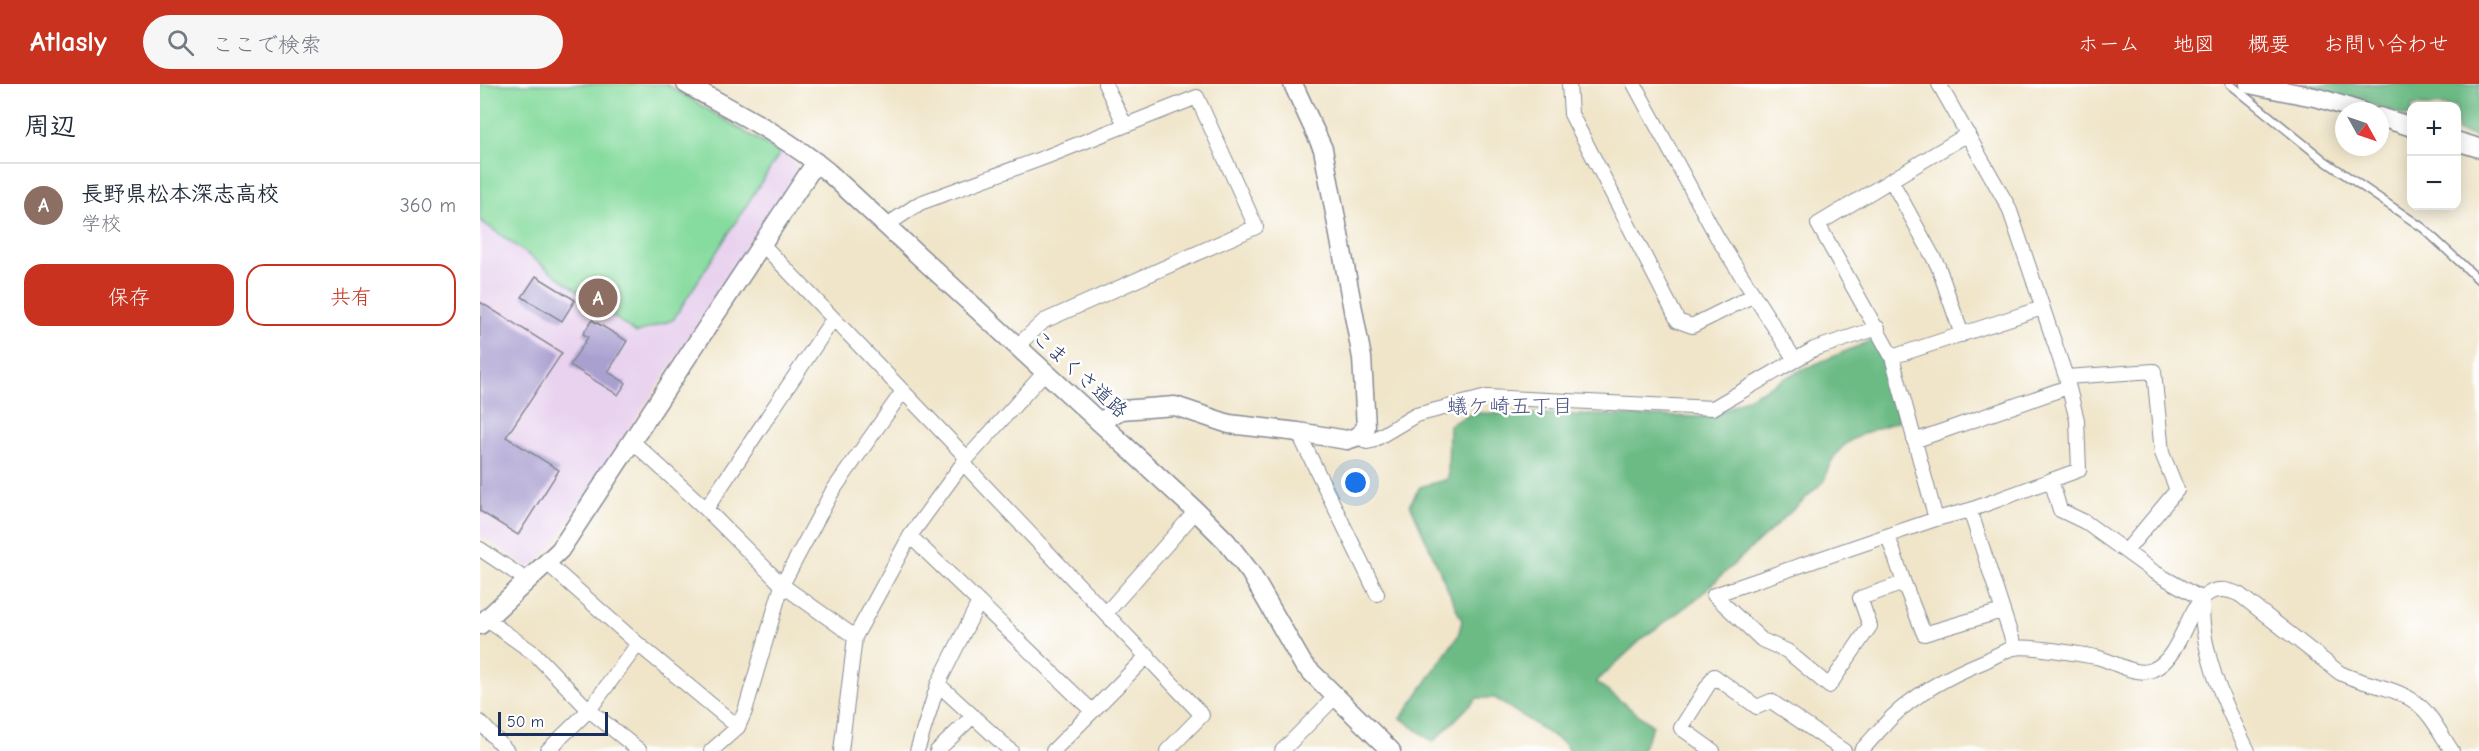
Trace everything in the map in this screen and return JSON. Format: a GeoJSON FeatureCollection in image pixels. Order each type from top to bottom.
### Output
{"type":"FeatureCollection","features":[{"type":"Feature","properties":{"kind":"street","name":"こまくさ道路"},"geometry":{"type":"LineString","coordinates":[[686,84],[768,130],[816,162],[1196,512],[1226,541],[1250,572],[1303,664],[1391,751]]}},
{"type":"Feature","properties":{"kind":"street"},"geometry":{"type":"LineString","coordinates":[[1104,84],[1125,125]]}},
{"type":"Feature","properties":{"kind":"street"},"geometry":{"type":"LineString","coordinates":[[1099,422],[1121,410],[1175,406],[1229,424],[1347,440],[1359,436],[1366,427],[1362,358],[1323,149],[1293,84]]}},
{"type":"Feature","properties":{"kind":"street"},"geometry":{"type":"LineString","coordinates":[[1569,84],[1572,114],[1678,321],[1692,326],[1754,295]]}},
{"type":"Feature","properties":{"kind":"street"},"geometry":{"type":"LineString","coordinates":[[1634,84],[1717,237],[1795,360]]}},
{"type":"Feature","properties":{"kind":"street"},"geometry":{"type":"LineString","coordinates":[[1905,583],[1860,598],[1870,626],[1829,686],[1787,651],[1762,640],[1714,595],[1936,519],[1970,510],[2079,470],[2077,420],[2067,382],[2009,208],[1939,84]]}},
{"type":"Feature","properties":{"kind":"street"},"geometry":{"type":"LineString","coordinates":[[2249,84],[2335,103]]}},
{"type":"Feature","properties":{"kind":"street"},"geometry":{"type":"LineString","coordinates":[[896,219],[920,203],[1197,97],[1256,226],[1044,321],[1016,347]]}},
{"type":"Feature","properties":{"kind":"street"},"geometry":{"type":"LineString","coordinates":[[2389,120],[2407,125]]}},
{"type":"Feature","properties":{"kind":"street"},"geometry":{"type":"LineString","coordinates":[[1936,519],[1892,357],[1878,328],[1818,224],[1968,134]]}},
{"type":"Feature","properties":{"kind":"street"},"geometry":{"type":"LineString","coordinates":[[2461,142],[2479,148]]}},
{"type":"Feature","properties":{"kind":"street"},"geometry":{"type":"LineString","coordinates":[[640,751],[589,710],[535,654],[482,620],[548,564],[560,550],[816,162]]}},
{"type":"Feature","properties":{"kind":"street"},"geometry":{"type":"LineString","coordinates":[[1891,180],[1938,266],[1962,335]]}},
{"type":"Feature","properties":{"kind":"street"},"geometry":{"type":"LineString","coordinates":[[763,245],[903,390],[1202,715],[1167,751]]}},
{"type":"Feature","properties":{"kind":"street"},"geometry":{"type":"LineString","coordinates":[[1892,357],[2042,308]]}},
{"type":"Feature","properties":{"kind":"street"},"geometry":{"type":"LineString","coordinates":[[706,509],[833,319]]}},
{"type":"Feature","properties":{"kind":"street"},"geometry":{"type":"LineString","coordinates":[[1359,436],[1367,442],[1372,441],[1416,415],[1487,397],[1713,408],[1814,349],[1878,328]]}},
{"type":"Feature","properties":{"kind":"street"},"geometry":{"type":"LineString","coordinates":[[1914,441],[2067,382],[2154,371],[2162,453],[2177,490],[2126,551]]}},
{"type":"Feature","properties":{"kind":"street"},"geometry":{"type":"LineString","coordinates":[[839,750],[855,637],[910,536],[965,460],[1044,373]]}},
{"type":"Feature","properties":{"kind":"street"},"geometry":{"type":"LineString","coordinates":[[711,751],[738,727],[745,711],[782,585],[832,492],[903,390]]}},
{"type":"Feature","properties":{"kind":"street"},"geometry":{"type":"LineString","coordinates":[[1298,432],[1377,594]]}},
{"type":"Feature","properties":{"kind":"street"},"geometry":{"type":"LineString","coordinates":[[632,441],[706,509],[782,585],[855,637]]}},
{"type":"Feature","properties":{"kind":"street"},"geometry":{"type":"LineString","coordinates":[[2051,480],[2060,510],[2085,522],[2154,572],[2202,599]]}},
{"type":"Feature","properties":{"kind":"street"},"geometry":{"type":"LineString","coordinates":[[1970,510],[2015,648]]}},
{"type":"Feature","properties":{"kind":"street"},"geometry":{"type":"LineString","coordinates":[[1107,612],[1196,512]]}},
{"type":"Feature","properties":{"kind":"street"},"geometry":{"type":"LineString","coordinates":[[910,536],[1092,711]]}},
{"type":"Feature","properties":{"kind":"street"},"geometry":{"type":"LineString","coordinates":[[1888,536],[1924,634],[2002,611]]}},
{"type":"Feature","properties":{"kind":"street"},"geometry":{"type":"LineString","coordinates":[[480,549],[528,581]]}},
{"type":"Feature","properties":{"kind":"street"},"geometry":{"type":"LineString","coordinates":[[548,564],[638,644],[738,727]]}},
{"type":"Feature","properties":{"kind":"street"},"geometry":{"type":"LineString","coordinates":[[1861,751],[1893,716],[1931,688],[1969,667],[2015,648],[2098,658],[2144,673],[2155,669],[2172,655],[2191,612],[2202,599],[2213,591],[2226,587],[2240,595],[2340,673],[2357,682],[2396,692],[2416,702],[2429,715],[2451,751]]}},
{"type":"Feature","properties":{"kind":"street"},"geometry":{"type":"LineString","coordinates":[[2202,599],[2201,615],[2205,642],[2213,671],[2226,708],[2248,751]]}},
{"type":"Feature","properties":{"kind":"street"},"geometry":{"type":"LineString","coordinates":[[917,751],[939,684],[979,602]]}},
{"type":"Feature","properties":{"kind":"street"},"geometry":{"type":"LineString","coordinates":[[547,751],[589,710],[638,644]]}},
{"type":"Feature","properties":{"kind":"street"},"geometry":{"type":"LineString","coordinates":[[1053,751],[1148,656]]}},
{"type":"Feature","properties":{"kind":"street"},"geometry":{"type":"LineString","coordinates":[[1713,751],[1680,728],[1714,676],[1757,707],[1771,701],[1844,751]]}},
{"type":"Feature","properties":{"kind":"street"},"geometry":{"type":"LineString","coordinates":[[939,684],[1011,751]]}},
{"type":"Feature","properties":{"kind":"street"},"geometry":{"type":"LineString","coordinates":[[1282,751],[1336,696]]}},
{"type":"Feature","properties":{"kind":"street"},"geometry":{"type":"LineString","coordinates":[[937,751],[972,717]]}},
{"type":"Feature","properties":{"kind":"street"},"geometry":{"type":"LineString","coordinates":[[480,722],[507,751]]}},
{"type":"Feature","properties":{"kind":"lane"},"geometry":{"type":"LineString","coordinates":[[2230,84],[2325,161],[2423,228],[2479,280]]}},
{"type":"Feature","properties":{"kind":"shaded area"},"geometry":{"type":"Polygon","coordinates":[[[480,84],[666,84],[794,161],[798,169],[777,205],[553,545],[535,565],[527,567],[480,535],[480,84]]]}},
{"type":"Feature","properties":{"kind":"green space"},"geometry":{"type":"Polygon","coordinates":[[[480,84],[666,84],[780,153],[673,320],[636,333],[480,220],[480,84]]]}},
{"type":"Feature","properties":{"kind":"green space"},"geometry":{"type":"Polygon","coordinates":[[[2301,84],[2479,84],[2479,138],[2461,132],[2461,102],[2407,102],[2407,116],[2389,110],[2389,102],[2361,102],[2301,84]]]}},
{"type":"Feature","properties":{"kind":"green space"},"geometry":{"type":"Polygon","coordinates":[[[1877,338],[1899,421],[1862,434],[1843,447],[1835,455],[1824,481],[1695,600],[1642,639],[1596,682],[1653,726],[1641,751],[1568,751],[1565,744],[1495,698],[1477,698],[1433,742],[1401,718],[1458,636],[1462,621],[1410,504],[1420,487],[1448,479],[1449,425],[1473,413],[1711,417],[1799,371],[1877,338]]]}},
{"type":"Feature","properties":{"kind":"building"},"geometry":{"type":"Polygon","coordinates":[[[536,276],[575,300],[562,321],[522,297],[536,276]]]}},
{"type":"Feature","properties":{"kind":"building"},"geometry":{"type":"Polygon","coordinates":[[[480,302],[562,353],[506,437],[559,470],[518,535],[480,511],[480,302]]]}},
{"type":"Feature","properties":{"kind":"building"},"geometry":{"type":"Polygon","coordinates":[[[592,320],[627,341],[608,372],[626,383],[618,395],[570,365],[588,337],[583,334],[592,320]]]}},
{"type":"Feature","properties":{"kind":"place","name":"長野県松本深志高校"},"geometry":{"type":"Point","coordinates":[598,298]}},
{"type":"Feature","properties":{"kind":"district","name":"蟻ケ崎五丁目"},"geometry":{"type":"Point","coordinates":[1510,406]}}]}
